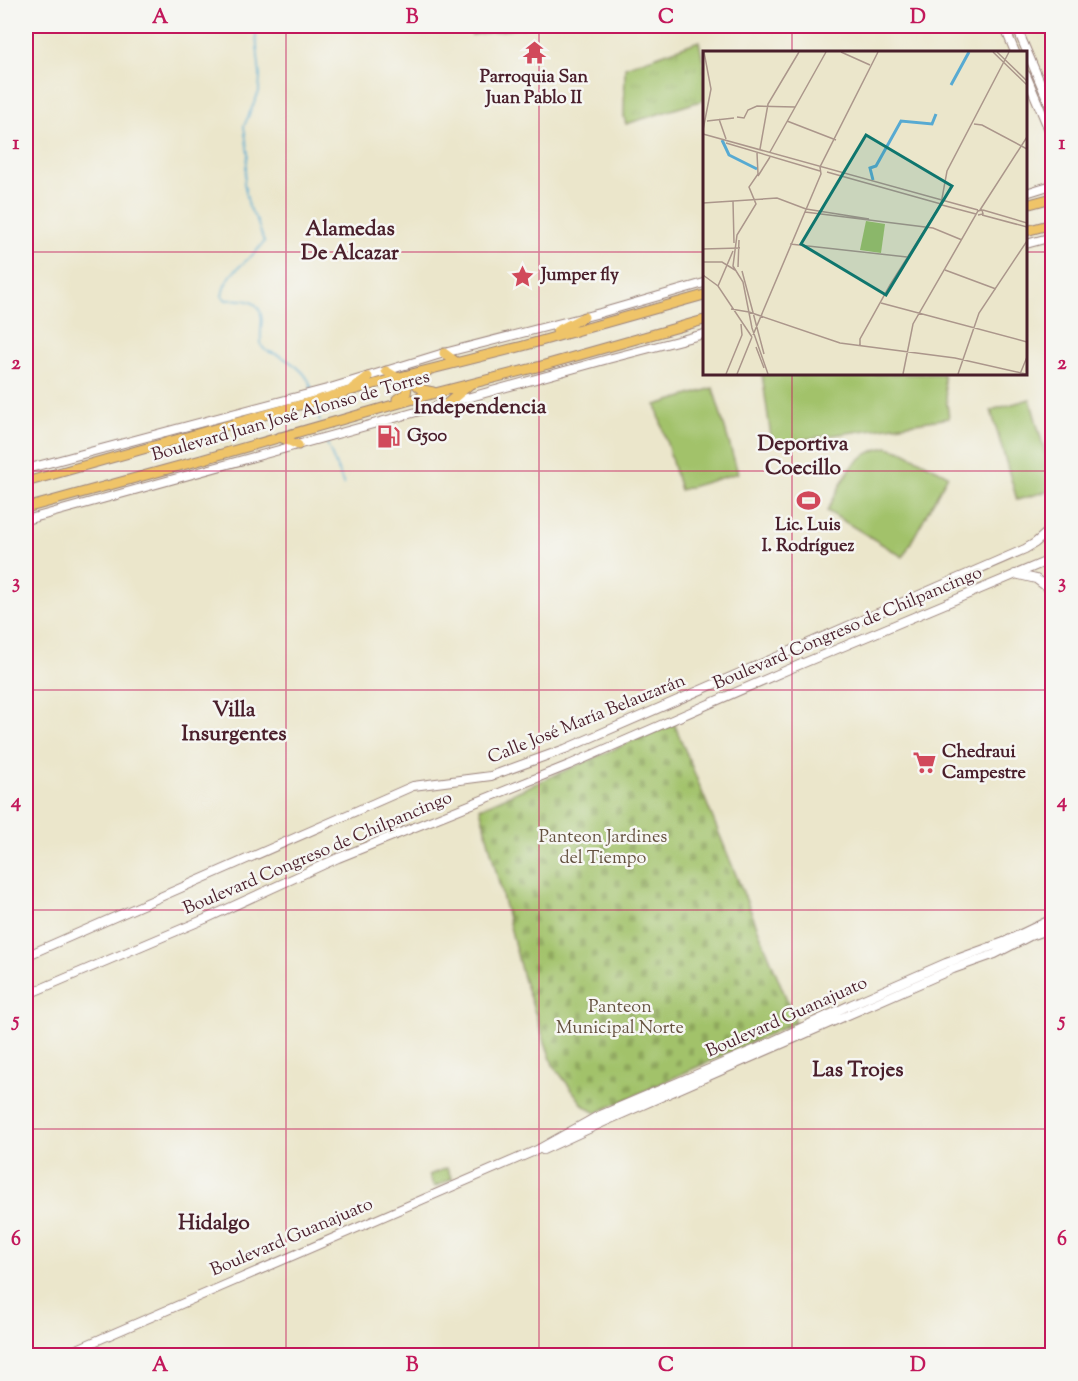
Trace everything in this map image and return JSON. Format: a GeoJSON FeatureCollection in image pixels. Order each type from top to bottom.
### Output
{"type":"FeatureCollection","features":[{"type":"Feature","properties":{"kind":"main road"},"geometry":{"type":"LineString","coordinates":[[1027,205],[1053,198]]}},
{"type":"Feature","properties":{"kind":"main road"},"geometry":{"type":"LineString","coordinates":[[1027,231],[1053,224]]}},
{"type":"Feature","properties":{"kind":"main road","name":"Boulevard Juan José Alonso de Torres"},"geometry":{"type":"LineString","coordinates":[[26,482],[313,397],[346,392],[523,346],[703,296]]}},
{"type":"Feature","properties":{"kind":"main road"},"geometry":{"type":"LineString","coordinates":[[523,346],[584,317]]}},
{"type":"Feature","properties":{"kind":"main road","name":"Boulevard Juan José Alonso de Torres"},"geometry":{"type":"LineString","coordinates":[[26,508],[703,321]]}},
{"type":"Feature","properties":{"kind":"main road"},"geometry":{"type":"LineString","coordinates":[[444,353],[456,362]]}},
{"type":"Feature","properties":{"kind":"main road"},"geometry":{"type":"LineString","coordinates":[[435,393],[421,390],[417,381],[427,372],[438,367]]}},
{"type":"Feature","properties":{"kind":"main road"},"geometry":{"type":"LineString","coordinates":[[371,411],[379,404],[406,394],[407,387],[401,380],[386,371]]}},
{"type":"Feature","properties":{"kind":"main road"},"geometry":{"type":"LineString","coordinates":[[346,392],[368,377]]}},
{"type":"Feature","properties":{"kind":"main road"},"geometry":{"type":"LineString","coordinates":[[448,403],[470,384]]}},
{"type":"Feature","properties":{"kind":"main road"},"geometry":{"type":"LineString","coordinates":[[280,437],[298,445]]}},
{"type":"Feature","properties":{"kind":"street"},"geometry":{"type":"LineString","coordinates":[[1004,26],[1016,51]]}},
{"type":"Feature","properties":{"kind":"street"},"geometry":{"type":"LineString","coordinates":[[1016,26],[1053,110]]}},
{"type":"Feature","properties":{"kind":"street"},"geometry":{"type":"LineString","coordinates":[[1027,77],[1053,137]]}},
{"type":"Feature","properties":{"kind":"street"},"geometry":{"type":"LineString","coordinates":[[1027,193],[1053,185]]}},
{"type":"Feature","properties":{"kind":"street"},"geometry":{"type":"LineString","coordinates":[[1027,244],[1053,237]]}},
{"type":"Feature","properties":{"kind":"street"},"geometry":{"type":"LineString","coordinates":[[26,469],[313,397],[444,353],[703,284]]}},
{"type":"Feature","properties":{"kind":"street"},"geometry":{"type":"LineString","coordinates":[[680,327],[684,340]]}},
{"type":"Feature","properties":{"kind":"street","name":"Boulevard Juan José Alonso de Torres"},"geometry":{"type":"LineString","coordinates":[[26,520],[703,335]]}},
{"type":"Feature","properties":{"kind":"street"},"geometry":{"type":"LineString","coordinates":[[633,341],[636,352]]}},
{"type":"Feature","properties":{"kind":"street","name":"Calle José María Belauzarán"},"geometry":{"type":"LineString","coordinates":[[26,956],[406,789],[426,784],[478,779],[516,768],[565,749],[1025,549],[1053,528]]}},
{"type":"Feature","properties":{"kind":"street","name":"Boulevard Congreso de Chilpancingo"},"geometry":{"type":"LineString","coordinates":[[26,995],[205,919],[338,858],[569,765],[945,603],[1053,559]]}},
{"type":"Feature","properties":{"kind":"street"},"geometry":{"type":"LineString","coordinates":[[1014,574],[1036,579],[1053,591]]}},
{"type":"Feature","properties":{"kind":"street"},"geometry":{"type":"LineString","coordinates":[[939,587],[945,603]]}},
{"type":"Feature","properties":{"kind":"street"},"geometry":{"type":"LineString","coordinates":[[1048,928],[1053,911]]}},
{"type":"Feature","properties":{"kind":"street","name":"Boulevard Guanajuato"},"geometry":{"type":"LineString","coordinates":[[61,1356],[560,1140],[582,1128],[1048,928],[1053,919]]}},
{"type":"Feature","properties":{"kind":"green space"},"geometry":{"type":"Polygon","coordinates":[[[494,26],[534,26],[471,35],[494,26]]]}},
{"type":"Feature","properties":{"kind":"green space"},"geometry":{"type":"Polygon","coordinates":[[[699,41],[703,61],[703,100],[626,124],[624,117],[625,67],[699,41]]]}},
{"type":"Feature","properties":{"kind":"green space"},"geometry":{"type":"Polygon","coordinates":[[[762,375],[943,375],[949,418],[772,444],[762,375]]]}},
{"type":"Feature","properties":{"kind":"green space"},"geometry":{"type":"Polygon","coordinates":[[[713,388],[738,473],[680,490],[656,405],[713,388]]]}},
{"type":"Feature","properties":{"kind":"green space"},"geometry":{"type":"Polygon","coordinates":[[[1030,399],[1052,478],[1052,490],[1017,500],[991,410],[1030,399]]]}},
{"type":"Feature","properties":{"kind":"green space"},"geometry":{"type":"Polygon","coordinates":[[[887,447],[902,451],[948,475],[903,557],[827,511],[843,479],[856,462],[874,451],[887,447]]]}},
{"type":"Feature","properties":{"kind":"green space"},"geometry":{"type":"Polygon","coordinates":[[[674,723],[796,1022],[596,1113],[584,1106],[553,1065],[523,978],[480,808],[674,723]]]}},
{"type":"Feature","properties":{"kind":"green space"},"geometry":{"type":"Polygon","coordinates":[[[447,1168],[452,1179],[434,1187],[429,1175],[447,1168]]]}},
{"type":"Feature","properties":{"kind":"waterway"},"geometry":{"type":"LineString","coordinates":[[255,26],[260,76],[259,92],[244,126],[248,154],[244,183],[249,207],[257,221],[264,242],[228,279],[222,296],[226,300],[244,300],[254,304],[260,310],[261,344],[265,350],[276,354],[299,369],[312,390]]}},
{"type":"Feature","properties":{"kind":"waterway"},"geometry":{"type":"LineString","coordinates":[[315,404],[320,422]]}},
{"type":"Feature","properties":{"kind":"waterway"},"geometry":{"type":"LineString","coordinates":[[326,441],[344,485]]}},
{"type":"Feature","properties":{"kind":"place","name":"Parroquia San Juan Pablo II"},"geometry":{"type":"Point","coordinates":[534,52]}},
{"type":"Feature","properties":{"kind":"place","name":"Jumper fly"},"geometry":{"type":"Point","coordinates":[523,276]}},
{"type":"Feature","properties":{"kind":"place","name":"G500"},"geometry":{"type":"Point","coordinates":[389,437]}},
{"type":"Feature","properties":{"kind":"place","name":"Lic. Luis I. Rodríguez"},"geometry":{"type":"Point","coordinates":[808,500]}},
{"type":"Feature","properties":{"kind":"place","name":"Chedraui Campestre"},"geometry":{"type":"Point","coordinates":[924,763]}},
{"type":"Feature","properties":{"kind":"district","name":"Alamedas De Alcazar"},"geometry":{"type":"Point","coordinates":[350,242]}},
{"type":"Feature","properties":{"kind":"district","name":"Independencia"},"geometry":{"type":"Point","coordinates":[480,408]}},
{"type":"Feature","properties":{"kind":"district","name":"Deportiva Coecillo"},"geometry":{"type":"Point","coordinates":[803,457]}},
{"type":"Feature","properties":{"kind":"district","name":"Villa Insurgentes"},"geometry":{"type":"Point","coordinates":[234,723]}},
{"type":"Feature","properties":{"kind":"district","name":"Las Trojes"},"geometry":{"type":"Point","coordinates":[858,1071]}},
{"type":"Feature","properties":{"kind":"district","name":"Hidalgo"},"geometry":{"type":"Point","coordinates":[214,1224]}},
{"type":"Feature","properties":{"kind":"park label","name":"Panteon Jardines del Tiempo"},"geometry":{"type":"Point","coordinates":[603,848]}},
{"type":"Feature","properties":{"kind":"park label","name":"Panteon Municipal Norte"},"geometry":{"type":"Point","coordinates":[620,1018]}}]}
